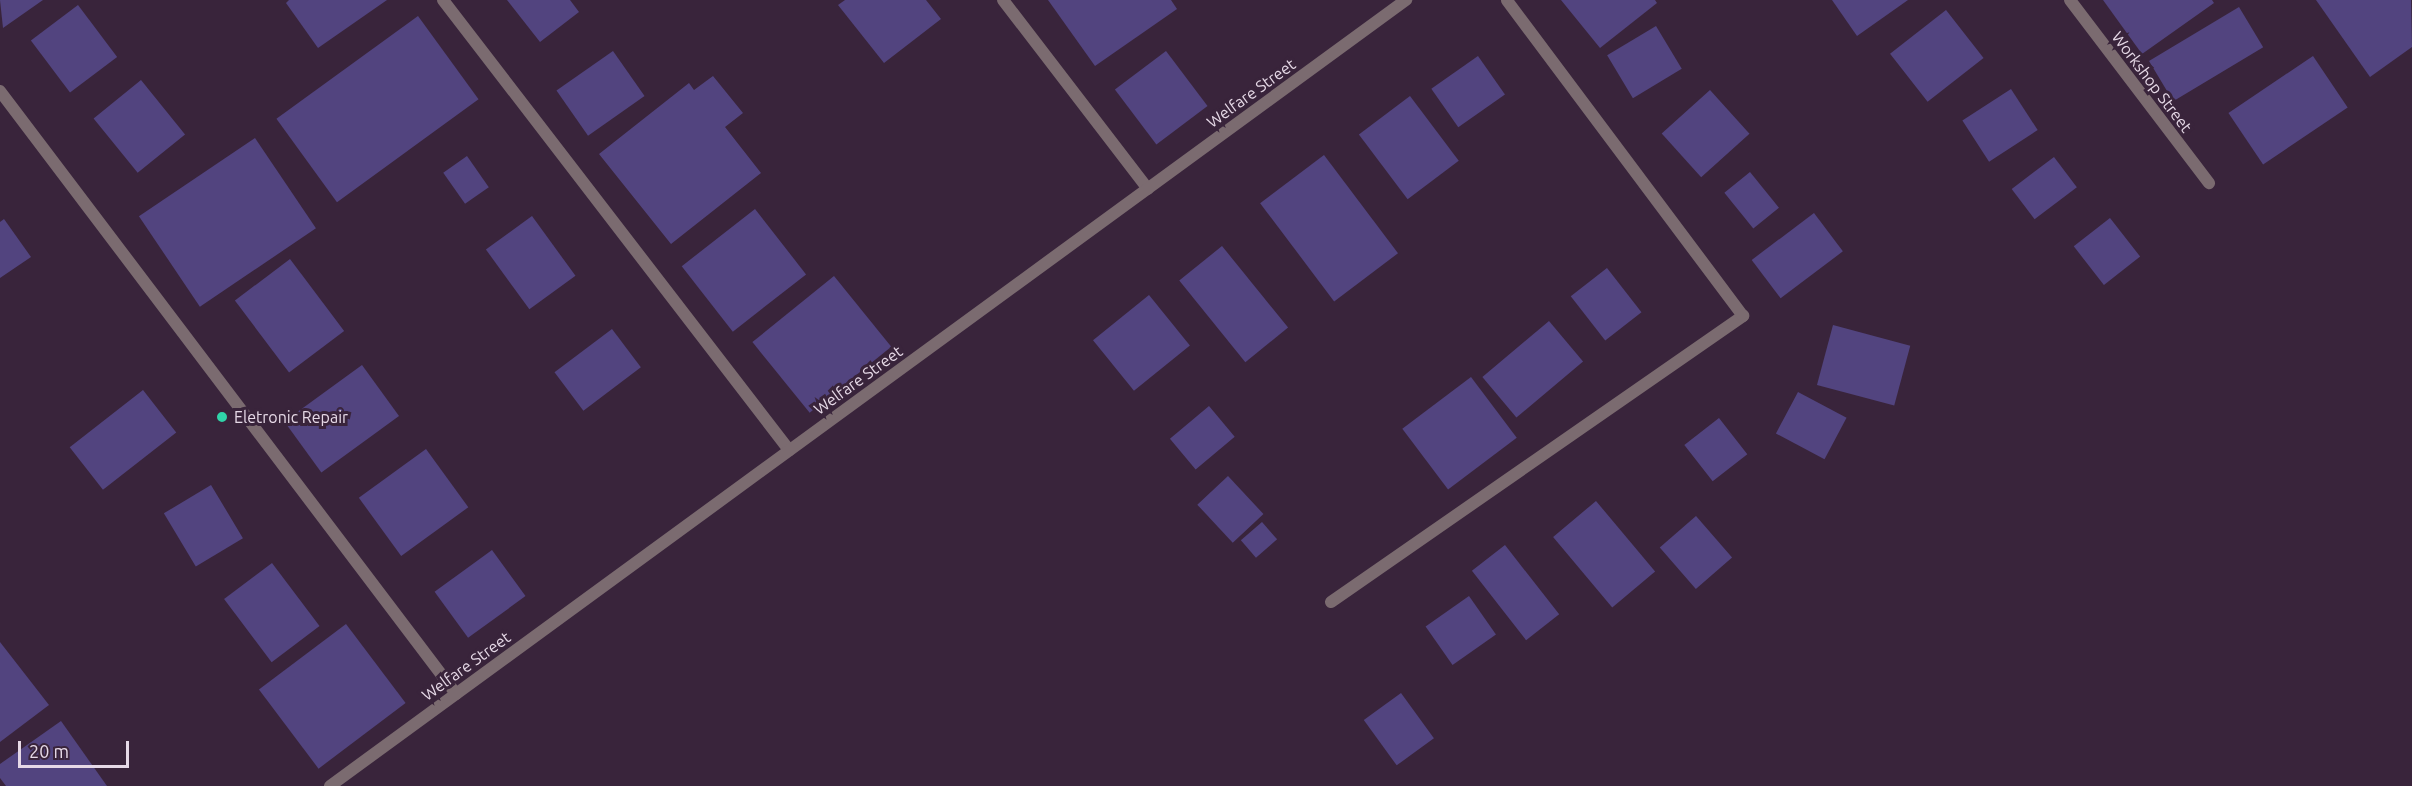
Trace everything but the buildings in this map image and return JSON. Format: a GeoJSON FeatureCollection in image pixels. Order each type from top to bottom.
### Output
{"type":"FeatureCollection","features":[{"type":"Feature","properties":{"kind":"street"},"geometry":{"type":"LineString","coordinates":[[443,0],[789,450]]}},
{"type":"Feature","properties":{"kind":"street"},"geometry":{"type":"LineString","coordinates":[[1003,0],[1148,189]]}},
{"type":"Feature","properties":{"kind":"street","name":"Welfare Street"},"geometry":{"type":"LineString","coordinates":[[330,786],[1406,0]]}},
{"type":"Feature","properties":{"kind":"street"},"geometry":{"type":"LineString","coordinates":[[1331,602],[1743,316],[1507,0]]}},
{"type":"Feature","properties":{"kind":"street","name":"Workshop Street"},"geometry":{"type":"LineString","coordinates":[[2070,0],[2209,183]]}},
{"type":"Feature","properties":{"kind":"street"},"geometry":{"type":"LineString","coordinates":[[0,91],[456,694]]}},
{"type":"Feature","properties":{"kind":"place","name":"Eletronic Repair"},"geometry":{"type":"Point","coordinates":[222,417]}}]}
